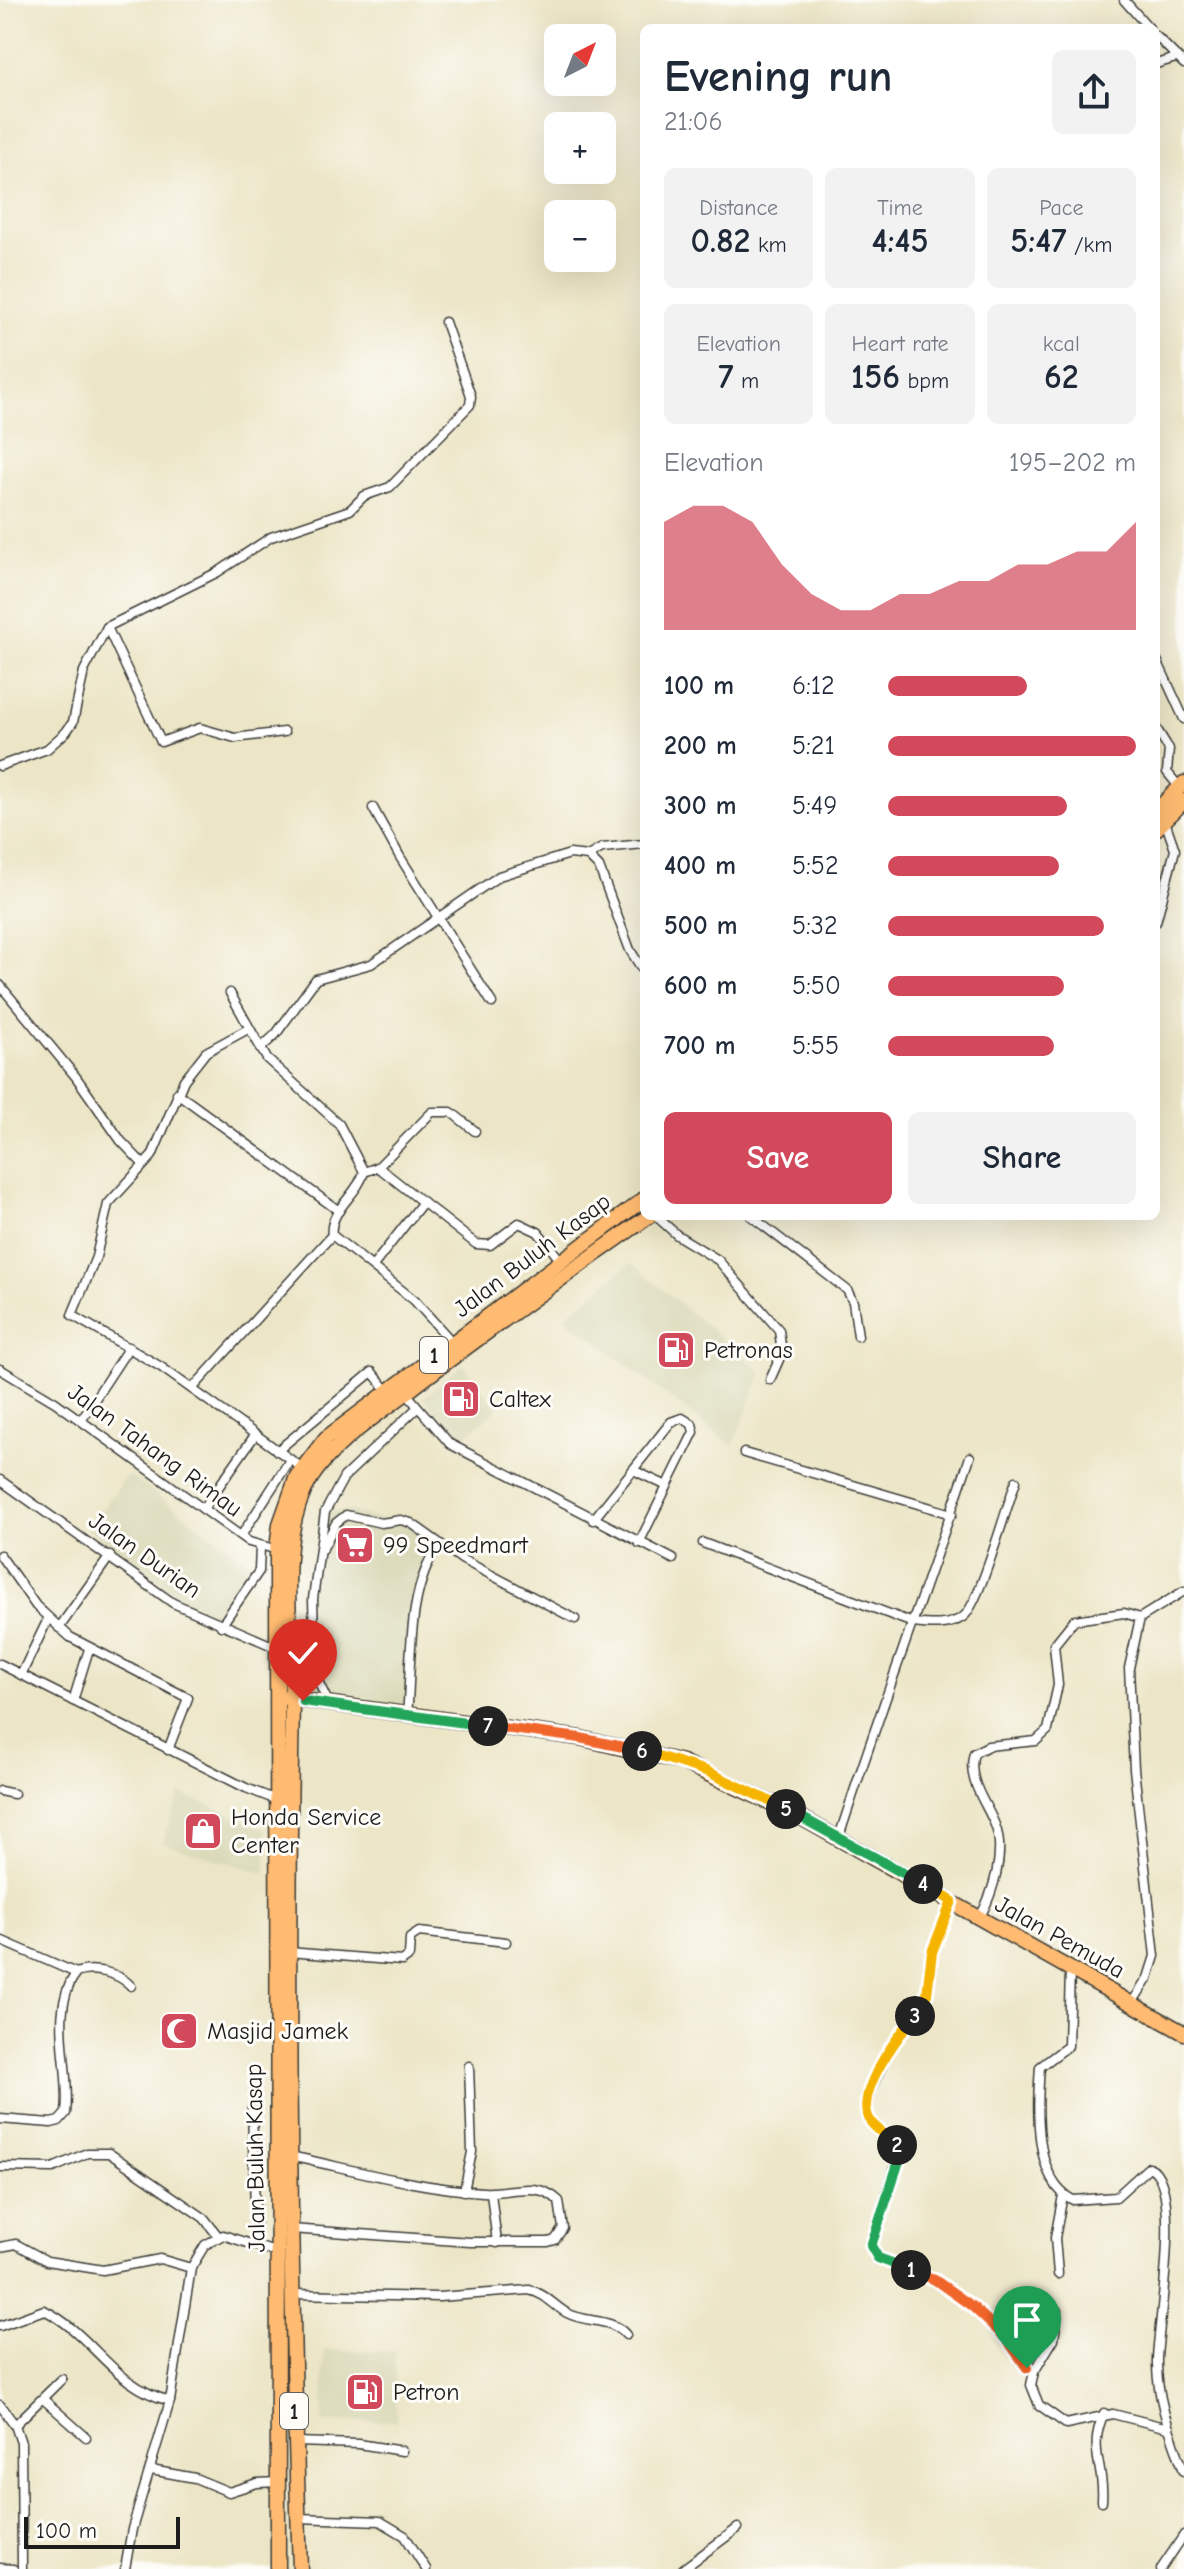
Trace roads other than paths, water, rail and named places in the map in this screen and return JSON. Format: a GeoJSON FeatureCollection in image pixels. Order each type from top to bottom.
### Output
{"type":"FeatureCollection","features":[{"type":"Feature","properties":{"kind":"main road"},"geometry":{"type":"LineString","coordinates":[[1160,819],[1183,791]]}},
{"type":"Feature","properties":{"kind":"main road","name":"Jalan Buluh Kasap"},"geometry":{"type":"LineString","coordinates":[[278,2569],[275,1647],[288,1496],[296,1464],[387,1390],[640,1202]]}},
{"type":"Feature","properties":{"kind":"main road","name":"Jalan Buluh Kasap"},"geometry":{"type":"LineString","coordinates":[[300,2569],[292,2294],[288,1952],[292,1699],[284,1550],[310,1480],[348,1437],[644,1220]]}},
{"type":"Feature","properties":{"kind":"main road","name":"Jalan Pemuda"},"geometry":{"type":"LineString","coordinates":[[276,1697],[580,1738],[666,1757],[736,1784],[839,1837],[1184,2033]]}},
{"type":"Feature","properties":{"kind":"street"},"geometry":{"type":"LineString","coordinates":[[1124,0],[1145,24]]}},
{"type":"Feature","properties":{"kind":"street"},"geometry":{"type":"LineString","coordinates":[[1160,40],[1180,61]]}},
{"type":"Feature","properties":{"kind":"street"},"geometry":{"type":"LineString","coordinates":[[1160,64],[1180,61]]}},
{"type":"Feature","properties":{"kind":"street"},"geometry":{"type":"LineString","coordinates":[[0,766],[47,749],[66,732],[73,722],[84,671],[107,627],[218,572],[271,537],[350,510],[364,496],[390,487],[470,405],[471,396],[445,322]]}},
{"type":"Feature","properties":{"kind":"street"},"geometry":{"type":"LineString","coordinates":[[107,627],[161,742],[200,728],[235,738],[284,732]]}},
{"type":"Feature","properties":{"kind":"street"},"geometry":{"type":"LineString","coordinates":[[1160,667],[1184,719]]}},
{"type":"Feature","properties":{"kind":"street"},"geometry":{"type":"LineString","coordinates":[[1160,734],[1169,749],[1167,772],[1183,791]]}},
{"type":"Feature","properties":{"kind":"street"},"geometry":{"type":"LineString","coordinates":[[1160,775],[1167,772]]}},
{"type":"Feature","properties":{"kind":"street"},"geometry":{"type":"LineString","coordinates":[[373,808],[394,848],[492,1003]]}},
{"type":"Feature","properties":{"kind":"street"},"geometry":{"type":"LineString","coordinates":[[1160,822],[1175,850],[1160,907]]}},
{"type":"Feature","properties":{"kind":"street"},"geometry":{"type":"LineString","coordinates":[[260,1049],[276,1034],[316,979],[371,964],[486,883],[515,869],[570,854],[588,856],[602,848],[640,844]]}},
{"type":"Feature","properties":{"kind":"street"},"geometry":{"type":"LineString","coordinates":[[588,856],[602,873],[630,950],[640,966]]}},
{"type":"Feature","properties":{"kind":"street"},"geometry":{"type":"LineString","coordinates":[[0,985],[76,1077],[121,1141],[143,1164]]}},
{"type":"Feature","properties":{"kind":"street"},"geometry":{"type":"LineString","coordinates":[[230,993],[260,1049],[277,1071],[339,1124],[364,1172]]}},
{"type":"Feature","properties":{"kind":"street"},"geometry":{"type":"LineString","coordinates":[[241,1536],[296,1464],[129,1347],[76,1321],[72,1313],[96,1257],[108,1204],[158,1143],[177,1093],[206,1052],[248,1029]]}},
{"type":"Feature","properties":{"kind":"street"},"geometry":{"type":"LineString","coordinates":[[177,1093],[339,1211]]}},
{"type":"Feature","properties":{"kind":"street"},"geometry":{"type":"LineString","coordinates":[[452,1342],[414,1300],[332,1235],[331,1227],[364,1172],[378,1167],[432,1112],[451,1112],[475,1131]]}},
{"type":"Feature","properties":{"kind":"street"},"geometry":{"type":"LineString","coordinates":[[378,1167],[484,1247],[513,1224],[527,1225],[538,1232],[561,1261]]}},
{"type":"Feature","properties":{"kind":"street"},"geometry":{"type":"LineString","coordinates":[[373,1266],[423,1202]]}},
{"type":"Feature","properties":{"kind":"street"},"geometry":{"type":"LineString","coordinates":[[660,1220],[677,1235],[718,1260],[779,1330],[782,1353],[770,1380]]}},
{"type":"Feature","properties":{"kind":"street"},"geometry":{"type":"LineString","coordinates":[[756,1220],[847,1290],[853,1302],[858,1336]]}},
{"type":"Feature","properties":{"kind":"street"},"geometry":{"type":"LineString","coordinates":[[192,1389],[332,1235]]}},
{"type":"Feature","properties":{"kind":"street"},"geometry":{"type":"LineString","coordinates":[[81,1420],[129,1347]]}},
{"type":"Feature","properties":{"kind":"street","name":"Jalan Tahang Rimau"},"geometry":{"type":"LineString","coordinates":[[0,1369],[81,1420],[241,1536],[260,1547],[284,1550]]}},
{"type":"Feature","properties":{"kind":"street"},"geometry":{"type":"LineString","coordinates":[[277,1451],[372,1372],[387,1390]]}},
{"type":"Feature","properties":{"kind":"street"},"geometry":{"type":"LineString","coordinates":[[406,1393],[450,1444],[673,1559]]}},
{"type":"Feature","properties":{"kind":"street"},"geometry":{"type":"LineString","coordinates":[[329,1705],[315,1675],[313,1584],[325,1512],[344,1477],[417,1408]]}},
{"type":"Feature","properties":{"kind":"street"},"geometry":{"type":"LineString","coordinates":[[593,1520],[671,1422],[682,1418],[692,1424],[694,1432],[639,1543]]}},
{"type":"Feature","properties":{"kind":"street"},"geometry":{"type":"LineString","coordinates":[[203,1509],[255,1435]]}},
{"type":"Feature","properties":{"kind":"street"},"geometry":{"type":"LineString","coordinates":[[744,1453],[952,1514]]}},
{"type":"Feature","properties":{"kind":"street"},"geometry":{"type":"LineString","coordinates":[[839,1837],[878,1714],[970,1457]]}},
{"type":"Feature","properties":{"kind":"street"},"geometry":{"type":"LineString","coordinates":[[633,1470],[667,1486]]}},
{"type":"Feature","properties":{"kind":"street","name":"Jalan Durian"},"geometry":{"type":"LineString","coordinates":[[0,1480],[173,1603],[275,1647]]}},
{"type":"Feature","properties":{"kind":"street"},"geometry":{"type":"LineString","coordinates":[[703,1543],[913,1623],[936,1626],[952,1622],[970,1609],[1016,1481]]}},
{"type":"Feature","properties":{"kind":"street"},"geometry":{"type":"LineString","coordinates":[[318,1557],[336,1523],[346,1515],[381,1523],[401,1520],[425,1531],[439,1545],[575,1619]]}},
{"type":"Feature","properties":{"kind":"street"},"geometry":{"type":"LineString","coordinates":[[407,1716],[419,1585],[426,1564],[439,1545]]}},
{"type":"Feature","properties":{"kind":"street"},"geometry":{"type":"LineString","coordinates":[[221,1626],[259,1571],[260,1547]]}},
{"type":"Feature","properties":{"kind":"street"},"geometry":{"type":"LineString","coordinates":[[0,1555],[48,1619],[59,1628],[89,1649],[188,1698],[168,1750]]}},
{"type":"Feature","properties":{"kind":"street"},"geometry":{"type":"LineString","coordinates":[[59,1628],[110,1556]]}},
{"type":"Feature","properties":{"kind":"street"},"geometry":{"type":"LineString","coordinates":[[1132,2003],[1148,1978],[1155,1956],[1134,1769],[1131,1652],[1140,1618],[1184,1591]]}},
{"type":"Feature","properties":{"kind":"street"},"geometry":{"type":"LineString","coordinates":[[980,1917],[995,1878],[997,1836],[979,1799],[974,1753],[988,1746],[1036,1741],[1048,1730],[1058,1685],[1054,1645],[1074,1620],[1124,1613],[1140,1618]]}},
{"type":"Feature","properties":{"kind":"street"},"geometry":{"type":"LineString","coordinates":[[21,1675],[48,1619]]}},
{"type":"Feature","properties":{"kind":"street"},"geometry":{"type":"LineString","coordinates":[[73,1701],[89,1649]]}},
{"type":"Feature","properties":{"kind":"street"},"geometry":{"type":"LineString","coordinates":[[0,1664],[168,1750],[274,1799]]}},
{"type":"Feature","properties":{"kind":"street"},"geometry":{"type":"LineString","coordinates":[[0,1791],[14,1794]]}},
{"type":"Feature","properties":{"kind":"street"},"geometry":{"type":"LineString","coordinates":[[952,1901],[932,1952],[927,1994],[892,2045],[867,2097],[866,2113],[871,2123],[900,2151],[871,2246],[878,2258],[925,2275],[966,2302],[1006,2338],[1024,2364],[1034,2372]]}},
{"type":"Feature","properties":{"kind":"street"},"geometry":{"type":"LineString","coordinates":[[288,1952],[402,1961],[409,1956],[410,1938],[419,1932],[506,1942]]}},
{"type":"Feature","properties":{"kind":"street"},"geometry":{"type":"LineString","coordinates":[[0,1940],[76,1973],[87,1970],[116,1975],[131,1986]]}},
{"type":"Feature","properties":{"kind":"street"},"geometry":{"type":"LineString","coordinates":[[1070,1967],[1067,1988],[1070,2039],[1063,2052],[1045,2061],[1040,2073],[1043,2155],[1052,2183],[1063,2195],[1084,2201],[1116,2197],[1149,2167],[1162,2177],[1174,2216],[1174,2243],[1157,2359],[1168,2428],[1184,2471]]}},
{"type":"Feature","properties":{"kind":"street"},"geometry":{"type":"LineString","coordinates":[[0,2119],[51,2123],[59,2121],[66,2113],[63,2035],[70,1986],[76,1973]]}},
{"type":"Feature","properties":{"kind":"street"},"geometry":{"type":"LineString","coordinates":[[464,2191],[472,2152],[469,2066]]}},
{"type":"Feature","properties":{"kind":"street"},"geometry":{"type":"LineString","coordinates":[[252,2108],[256,2244]]}},
{"type":"Feature","properties":{"kind":"street"},"geometry":{"type":"LineString","coordinates":[[0,2167],[53,2168],[87,2153],[109,2153],[204,2218],[218,2236]]}},
{"type":"Feature","properties":{"kind":"street"},"geometry":{"type":"LineString","coordinates":[[290,2156],[396,2182],[464,2191],[491,2193],[542,2189],[551,2193],[562,2207],[563,2228],[555,2240],[497,2243],[291,2229]]}},
{"type":"Feature","properties":{"kind":"street"},"geometry":{"type":"LineString","coordinates":[[491,2193],[497,2243]]}},
{"type":"Feature","properties":{"kind":"street"},"geometry":{"type":"LineString","coordinates":[[1058,2274],[1055,2238],[1063,2195]]}},
{"type":"Feature","properties":{"kind":"street"},"geometry":{"type":"LineString","coordinates":[[125,2569],[132,2529],[170,2401],[191,2268],[205,2245],[218,2236],[233,2236],[279,2253]]}},
{"type":"Feature","properties":{"kind":"street"},"geometry":{"type":"LineString","coordinates":[[0,2247],[16,2244],[47,2261],[103,2270],[160,2259],[191,2268]]}},
{"type":"Feature","properties":{"kind":"street"},"geometry":{"type":"LineString","coordinates":[[292,2294],[439,2297],[529,2290],[543,2295],[568,2314],[619,2326],[626,2335]]}},
{"type":"Feature","properties":{"kind":"street"},"geometry":{"type":"LineString","coordinates":[[0,2326],[44,2310],[64,2324],[133,2387],[170,2401]]}},
{"type":"Feature","properties":{"kind":"street"},"geometry":{"type":"LineString","coordinates":[[1058,2311],[1051,2346],[1034,2372],[1031,2385],[1034,2398],[1059,2422],[1074,2423],[1104,2413],[1168,2428]]}},
{"type":"Feature","properties":{"kind":"street"},"geometry":{"type":"LineString","coordinates":[[15,2425],[62,2379]]}},
{"type":"Feature","properties":{"kind":"street"},"geometry":{"type":"LineString","coordinates":[[43,2399],[86,2437]]}},
{"type":"Feature","properties":{"kind":"street"},"geometry":{"type":"LineString","coordinates":[[0,2405],[15,2425],[22,2455],[22,2569]]}},
{"type":"Feature","properties":{"kind":"street"},"geometry":{"type":"LineString","coordinates":[[1102,2501],[1104,2483],[1094,2447],[1104,2413]]}},
{"type":"Feature","properties":{"kind":"street"},"geometry":{"type":"LineString","coordinates":[[295,2442],[359,2444],[402,2451]]}},
{"type":"Feature","properties":{"kind":"street"},"geometry":{"type":"LineString","coordinates":[[151,2470],[171,2471],[229,2492],[257,2483],[279,2482]]}},
{"type":"Feature","properties":{"kind":"street"},"geometry":{"type":"LineString","coordinates":[[298,2518],[380,2521],[405,2536],[426,2569]]}},
{"type":"Feature","properties":{"kind":"street"},"geometry":{"type":"LineString","coordinates":[[683,2569],[738,2528]]}},
{"type":"Feature","properties":{"kind":"street"},"geometry":{"type":"LineString","coordinates":[[1161,2569],[1184,2535]]}},
{"type":"Feature","properties":{"kind":"street"},"geometry":{"type":"LineString","coordinates":[[0,2568],[13,2569]]}},
{"type":"Feature","properties":{"kind":"place","name":"Petronas"},"geometry":{"type":"Point","coordinates":[676,1350]}},
{"type":"Feature","properties":{"kind":"place","name":"Caltex"},"geometry":{"type":"Point","coordinates":[461,1399]}},
{"type":"Feature","properties":{"kind":"place","name":"99 Speedmart"},"geometry":{"type":"Point","coordinates":[355,1545]}},
{"type":"Feature","properties":{"kind":"place","name":"Honda Service Center"},"geometry":{"type":"Point","coordinates":[203,1831]}},
{"type":"Feature","properties":{"kind":"place","name":"Masjid Jamek"},"geometry":{"type":"Point","coordinates":[179,2031]}},
{"type":"Feature","properties":{"kind":"place","name":"Petron"},"geometry":{"type":"Point","coordinates":[365,2392]}}]}
